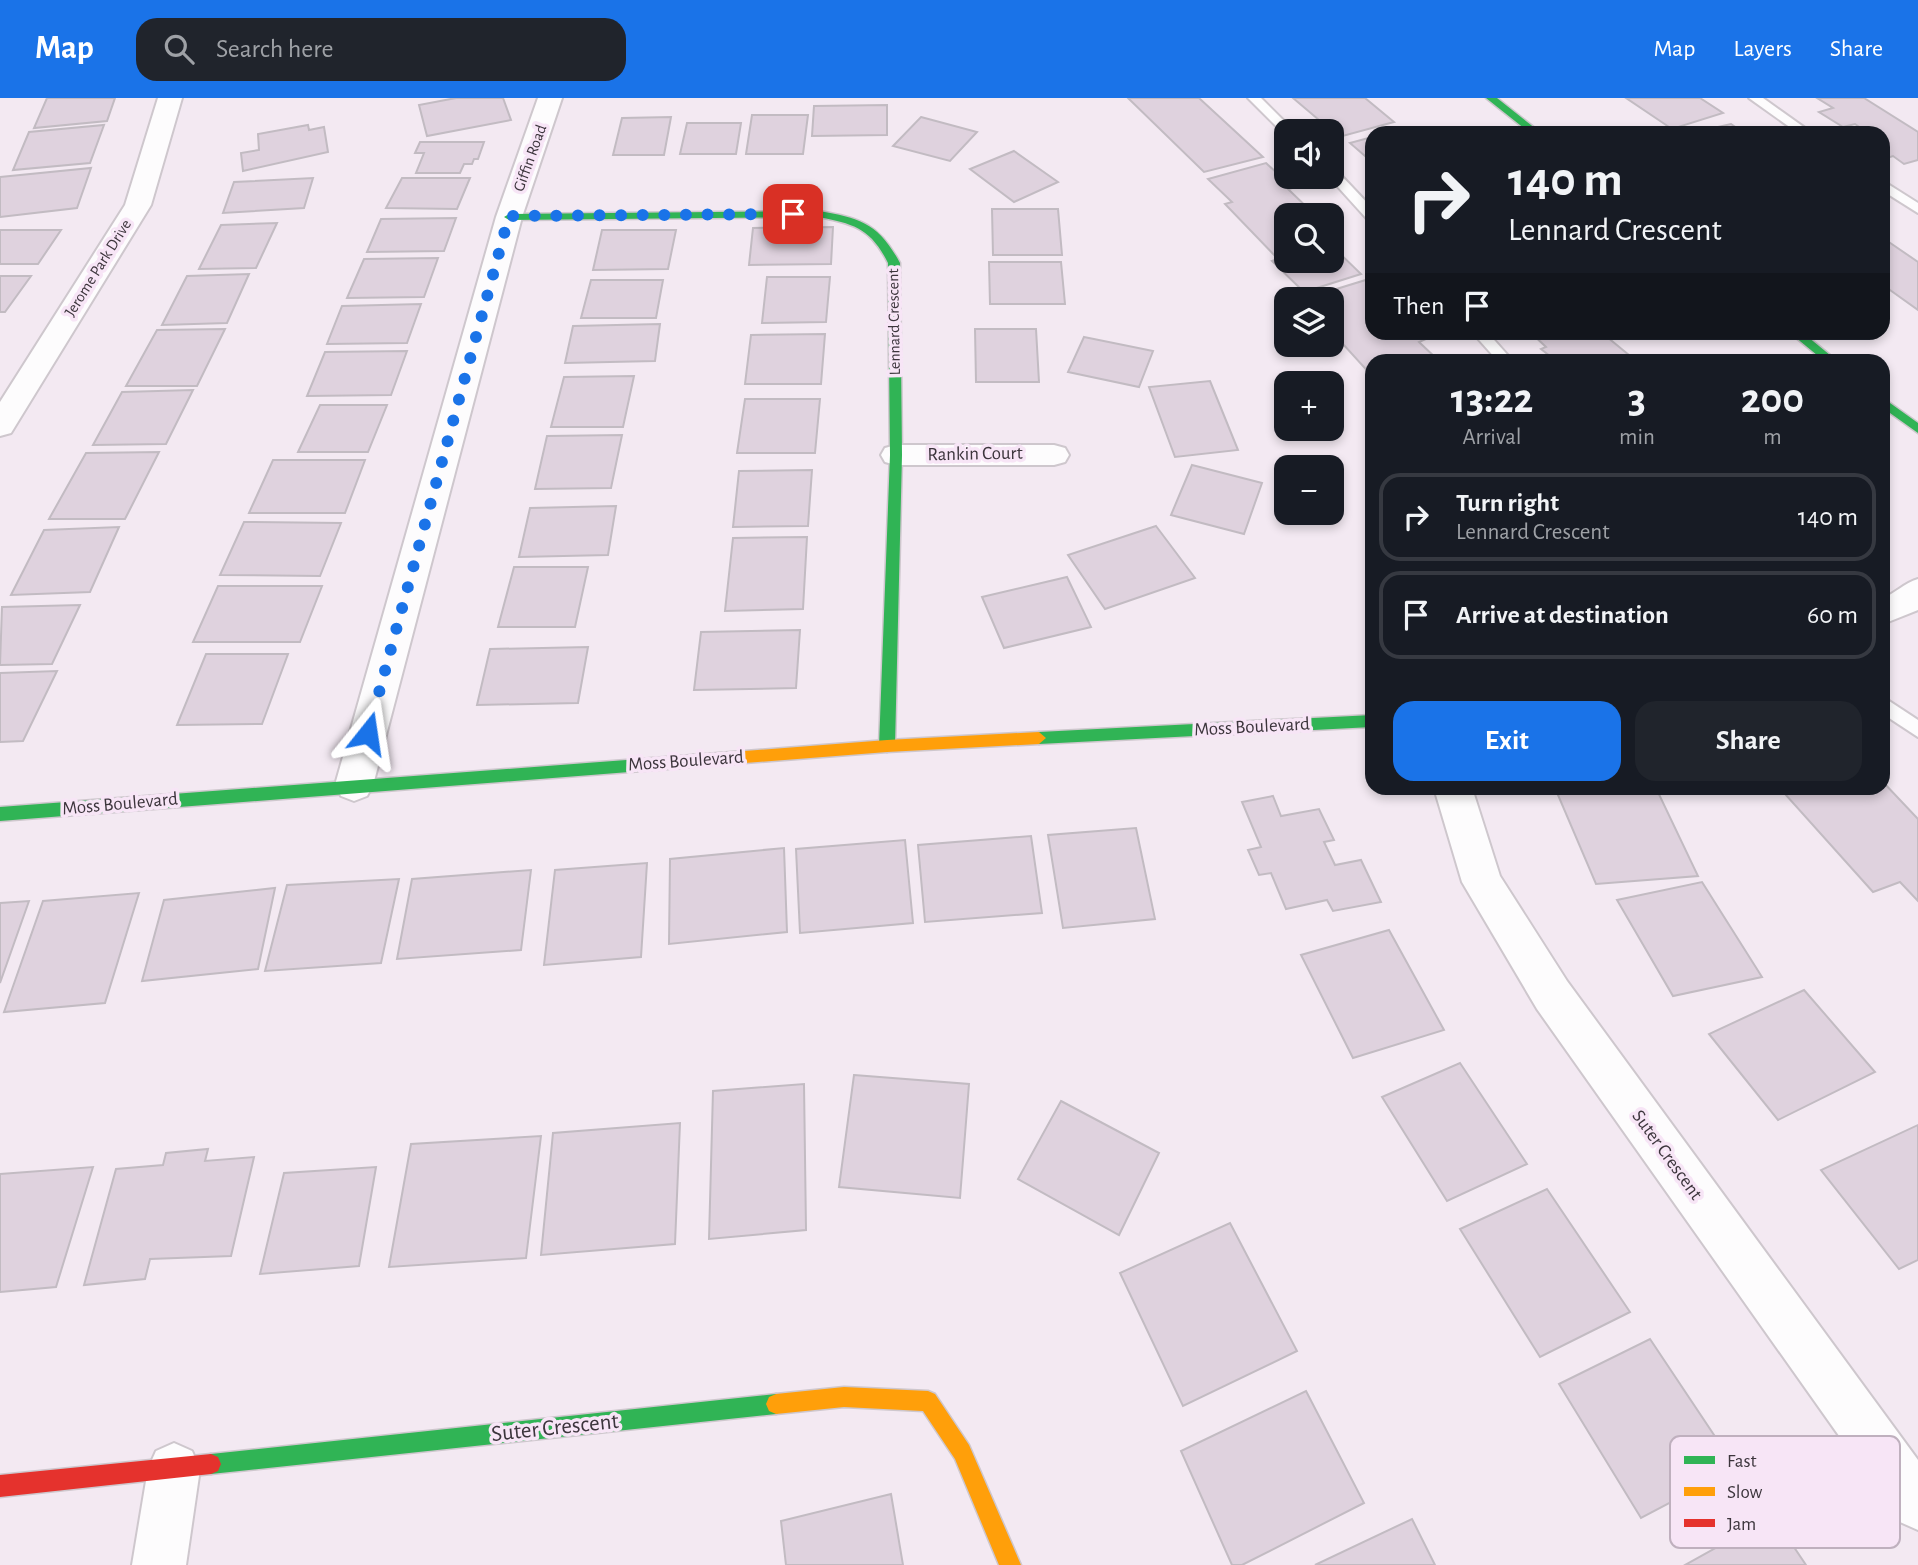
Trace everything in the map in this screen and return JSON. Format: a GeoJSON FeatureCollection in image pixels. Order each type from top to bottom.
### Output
{"type":"FeatureCollection","features":[{"type":"Feature","properties":{"kind":"street","name":"Jerome Park Drive"},"geometry":{"type":"LineString","coordinates":[[0,426],[138,205],[170,98]]}},
{"type":"Feature","properties":{"kind":"street","name":"Giffin Road"},"geometry":{"type":"LineString","coordinates":[[354,785],[509,216],[550,98]]}},
{"type":"Feature","properties":{"kind":"street"},"geometry":{"type":"LineString","coordinates":[[1491,98],[1527,126]]}},
{"type":"Feature","properties":{"kind":"street","name":"Lennard Crescent"},"geometry":{"type":"LineString","coordinates":[[509,216],[819,214],[860,221],[884,240],[894,263],[897,455],[887,746]]}},
{"type":"Feature","properties":{"kind":"street"},"geometry":{"type":"LineString","coordinates":[[1804,340],[1822,354]]}},
{"type":"Feature","properties":{"kind":"street"},"geometry":{"type":"LineString","coordinates":[[1890,407],[1918,429]]}},
{"type":"Feature","properties":{"kind":"street","name":"Rankin Court"},"geometry":{"type":"LineString","coordinates":[[897,455],[1054,455]]}},
{"type":"Feature","properties":{"kind":"street","name":"Moss Boulevard"},"geometry":{"type":"LineString","coordinates":[[0,814],[887,746],[1365,721]]}},
{"type":"Feature","properties":{"kind":"street","name":"Suter Crescent"},"geometry":{"type":"LineString","coordinates":[[1455,795],[1482,882],[1552,995],[1869,1436]]}},
{"type":"Feature","properties":{"kind":"street","name":"Suter Crescent"},"geometry":{"type":"LineString","coordinates":[[0,1486],[844,1397],[928,1401],[962,1452],[1010,1565]]}},
{"type":"Feature","properties":{"kind":"street"},"geometry":{"type":"LineString","coordinates":[[159,1565],[174,1469]]}},
{"type":"Feature","properties":{"kind":"street","name":"Suter Crescent"},"geometry":{"type":"LineString","coordinates":[[1900,1479],[1918,1504]]}},
{"type":"Feature","properties":{"kind":"lane"},"geometry":{"type":"LineString","coordinates":[[1254,98],[1276,119]]}},
{"type":"Feature","properties":{"kind":"lane"},"geometry":{"type":"LineString","coordinates":[[1755,98],[1796,126]]}},
{"type":"Feature","properties":{"kind":"lane"},"geometry":{"type":"LineString","coordinates":[[1344,186],[1365,208]]}},
{"type":"Feature","properties":{"kind":"lane"},"geometry":{"type":"LineString","coordinates":[[1890,190],[1918,209]]}},
{"type":"Feature","properties":{"kind":"lane"},"geometry":{"type":"LineString","coordinates":[[1486,340],[1499,354]]}},
{"type":"Feature","properties":{"kind":"lane"},"geometry":{"type":"LineString","coordinates":[[1890,709],[1918,730]]}},
{"type":"Feature","properties":{"kind":"building"},"geometry":{"type":"Polygon","coordinates":[[[47,98],[115,98],[107,121],[34,128],[47,98]]]}},
{"type":"Feature","properties":{"kind":"building"},"geometry":{"type":"Polygon","coordinates":[[[456,98],[503,98],[511,120],[427,136],[419,105],[456,98]]]}},
{"type":"Feature","properties":{"kind":"building"},"geometry":{"type":"Polygon","coordinates":[[[1128,98],[1199,98],[1263,157],[1204,172],[1128,98]]]}},
{"type":"Feature","properties":{"kind":"building"},"geometry":{"type":"Polygon","coordinates":[[[1293,98],[1365,98],[1394,122],[1365,126],[1365,130],[1344,136],[1344,119],[1318,119],[1293,98]]]}},
{"type":"Feature","properties":{"kind":"building"},"geometry":{"type":"Polygon","coordinates":[[[1626,98],[1700,98],[1723,113],[1682,126],[1668,126],[1626,98]]]}},
{"type":"Feature","properties":{"kind":"building"},"geometry":{"type":"Polygon","coordinates":[[[1817,98],[1864,98],[1918,132],[1918,160],[1904,164],[1893,156],[1890,157],[1890,126],[1841,126],[1819,112],[1833,108],[1817,98]]]}},
{"type":"Feature","properties":{"kind":"building"},"geometry":{"type":"Polygon","coordinates":[[[887,105],[887,135],[812,136],[814,106],[887,105]]]}},
{"type":"Feature","properties":{"kind":"building"},"geometry":{"type":"Polygon","coordinates":[[[752,115],[808,115],[803,154],[746,154],[752,115]]]}},
{"type":"Feature","properties":{"kind":"building"},"geometry":{"type":"Polygon","coordinates":[[[671,117],[664,155],[613,155],[622,118],[671,117]]]}},
{"type":"Feature","properties":{"kind":"building"},"geometry":{"type":"Polygon","coordinates":[[[921,117],[977,132],[950,161],[893,146],[921,117]]]}},
{"type":"Feature","properties":{"kind":"building"},"geometry":{"type":"Polygon","coordinates":[[[687,123],[741,123],[736,154],[680,154],[687,123]]]}},
{"type":"Feature","properties":{"kind":"building"},"geometry":{"type":"Polygon","coordinates":[[[104,125],[90,163],[13,170],[29,132],[104,125]]]}},
{"type":"Feature","properties":{"kind":"building"},"geometry":{"type":"Polygon","coordinates":[[[308,125],[309,130],[324,127],[328,152],[243,171],[241,153],[259,150],[258,134],[308,125]]]}},
{"type":"Feature","properties":{"kind":"building"},"geometry":{"type":"Polygon","coordinates":[[[1365,139],[1365,156],[1350,143],[1365,139]]]}},
{"type":"Feature","properties":{"kind":"building"},"geometry":{"type":"Polygon","coordinates":[[[420,142],[484,142],[478,159],[474,159],[472,164],[464,164],[460,173],[416,173],[424,153],[415,153],[420,142]]]}},
{"type":"Feature","properties":{"kind":"building"},"geometry":{"type":"Polygon","coordinates":[[[1014,151],[1058,182],[1014,202],[970,169],[1014,151]]]}},
{"type":"Feature","properties":{"kind":"building"},"geometry":{"type":"Polygon","coordinates":[[[1266,163],[1274,170],[1274,189],[1288,189],[1303,203],[1274,203],[1274,255],[1225,204],[1232,202],[1208,179],[1266,163]]]}},
{"type":"Feature","properties":{"kind":"building"},"geometry":{"type":"Polygon","coordinates":[[[91,168],[77,208],[0,217],[0,177],[91,168]]]}},
{"type":"Feature","properties":{"kind":"building"},"geometry":{"type":"Polygon","coordinates":[[[313,178],[304,208],[223,213],[234,182],[313,178]]]}},
{"type":"Feature","properties":{"kind":"building"},"geometry":{"type":"Polygon","coordinates":[[[402,178],[470,178],[457,209],[386,208],[402,178]]]}},
{"type":"Feature","properties":{"kind":"building"},"geometry":{"type":"Polygon","coordinates":[[[992,209],[1058,209],[1062,255],[993,255],[992,209]]]}},
{"type":"Feature","properties":{"kind":"building"},"geometry":{"type":"Polygon","coordinates":[[[456,218],[444,251],[367,252],[381,219],[456,218]]]}},
{"type":"Feature","properties":{"kind":"building"},"geometry":{"type":"Polygon","coordinates":[[[277,223],[256,268],[199,269],[221,225],[277,223]]]}},
{"type":"Feature","properties":{"kind":"building"},"geometry":{"type":"Polygon","coordinates":[[[833,227],[831,264],[749,265],[753,228],[833,227]]]}},
{"type":"Feature","properties":{"kind":"building"},"geometry":{"type":"Polygon","coordinates":[[[0,230],[61,230],[38,264],[0,264],[0,230]]]}},
{"type":"Feature","properties":{"kind":"building"},"geometry":{"type":"Polygon","coordinates":[[[602,230],[676,230],[668,269],[593,270],[602,230]]]}},
{"type":"Feature","properties":{"kind":"building"},"geometry":{"type":"Polygon","coordinates":[[[1890,243],[1918,262],[1918,310],[1890,290],[1890,243]]]}},
{"type":"Feature","properties":{"kind":"building"},"geometry":{"type":"Polygon","coordinates":[[[438,258],[424,297],[347,298],[364,259],[438,258]]]}},
{"type":"Feature","properties":{"kind":"building"},"geometry":{"type":"Polygon","coordinates":[[[1344,258],[1361,274],[1320,287],[1299,287],[1284,273],[1344,273],[1344,258]]]}},
{"type":"Feature","properties":{"kind":"building"},"geometry":{"type":"Polygon","coordinates":[[[989,262],[1061,262],[1065,304],[990,304],[989,262]]]}},
{"type":"Feature","properties":{"kind":"building"},"geometry":{"type":"Polygon","coordinates":[[[249,274],[227,323],[162,325],[187,276],[249,274]]]}},
{"type":"Feature","properties":{"kind":"building"},"geometry":{"type":"Polygon","coordinates":[[[0,276],[31,276],[5,312],[0,312],[0,276]]]}},
{"type":"Feature","properties":{"kind":"building"},"geometry":{"type":"Polygon","coordinates":[[[767,277],[830,277],[826,322],[762,323],[767,277]]]}},
{"type":"Feature","properties":{"kind":"building"},"geometry":{"type":"Polygon","coordinates":[[[591,280],[663,280],[656,318],[581,318],[591,280]]]}},
{"type":"Feature","properties":{"kind":"building"},"geometry":{"type":"Polygon","coordinates":[[[1365,280],[1365,340],[1424,340],[1419,342],[1432,354],[1365,354],[1365,368],[1344,345],[1343,287],[1365,280]]]}},
{"type":"Feature","properties":{"kind":"building"},"geometry":{"type":"Polygon","coordinates":[[[421,304],[407,343],[327,344],[342,306],[421,304]]]}},
{"type":"Feature","properties":{"kind":"building"},"geometry":{"type":"Polygon","coordinates":[[[660,324],[655,361],[565,363],[573,326],[660,324]]]}},
{"type":"Feature","properties":{"kind":"building"},"geometry":{"type":"Polygon","coordinates":[[[225,329],[197,386],[126,386],[157,330],[225,329]]]}},
{"type":"Feature","properties":{"kind":"building"},"geometry":{"type":"Polygon","coordinates":[[[975,329],[1036,329],[1039,382],[976,382],[975,329]]]}},
{"type":"Feature","properties":{"kind":"building"},"geometry":{"type":"Polygon","coordinates":[[[825,334],[821,384],[745,384],[751,335],[825,334]]]}},
{"type":"Feature","properties":{"kind":"building"},"geometry":{"type":"Polygon","coordinates":[[[1084,337],[1153,351],[1139,387],[1068,372],[1084,337]]]}},
{"type":"Feature","properties":{"kind":"building"},"geometry":{"type":"Polygon","coordinates":[[[1539,340],[1611,340],[1628,354],[1547,354],[1541,349],[1546,347],[1539,340]]]}},
{"type":"Feature","properties":{"kind":"building"},"geometry":{"type":"Polygon","coordinates":[[[407,351],[391,395],[307,396],[325,352],[407,351]]]}},
{"type":"Feature","properties":{"kind":"building"},"geometry":{"type":"Polygon","coordinates":[[[634,376],[623,427],[551,427],[564,377],[634,376]]]}},
{"type":"Feature","properties":{"kind":"building"},"geometry":{"type":"Polygon","coordinates":[[[1210,381],[1238,450],[1175,457],[1149,387],[1210,381]]]}},
{"type":"Feature","properties":{"kind":"building"},"geometry":{"type":"Polygon","coordinates":[[[193,390],[166,444],[93,445],[122,392],[193,390]]]}},
{"type":"Feature","properties":{"kind":"building"},"geometry":{"type":"Polygon","coordinates":[[[745,399],[820,399],[815,453],[737,453],[745,399]]]}},
{"type":"Feature","properties":{"kind":"building"},"geometry":{"type":"Polygon","coordinates":[[[320,405],[387,405],[368,452],[298,452],[320,405]]]}},
{"type":"Feature","properties":{"kind":"building"},"geometry":{"type":"Polygon","coordinates":[[[622,435],[611,488],[535,489],[547,436],[622,435]]]}},
{"type":"Feature","properties":{"kind":"building"},"geometry":{"type":"Polygon","coordinates":[[[159,452],[125,519],[49,519],[86,453],[159,452]]]}},
{"type":"Feature","properties":{"kind":"building"},"geometry":{"type":"Polygon","coordinates":[[[273,460],[365,460],[345,513],[249,513],[273,460]]]}},
{"type":"Feature","properties":{"kind":"building"},"geometry":{"type":"Polygon","coordinates":[[[1192,465],[1262,483],[1244,534],[1171,515],[1192,465]]]}},
{"type":"Feature","properties":{"kind":"building"},"geometry":{"type":"Polygon","coordinates":[[[812,470],[808,526],[733,527],[739,471],[812,470]]]}},
{"type":"Feature","properties":{"kind":"building"},"geometry":{"type":"Polygon","coordinates":[[[616,506],[608,555],[519,557],[530,508],[616,506]]]}},
{"type":"Feature","properties":{"kind":"building"},"geometry":{"type":"Polygon","coordinates":[[[244,522],[341,523],[320,576],[220,575],[244,522]]]}},
{"type":"Feature","properties":{"kind":"building"},"geometry":{"type":"Polygon","coordinates":[[[1156,526],[1195,578],[1105,609],[1068,555],[1156,526]]]}},
{"type":"Feature","properties":{"kind":"building"},"geometry":{"type":"Polygon","coordinates":[[[119,527],[90,592],[11,595],[44,530],[119,527]]]}},
{"type":"Feature","properties":{"kind":"building"},"geometry":{"type":"Polygon","coordinates":[[[807,537],[803,609],[725,611],[733,538],[807,537]]]}},
{"type":"Feature","properties":{"kind":"building"},"geometry":{"type":"Polygon","coordinates":[[[514,567],[588,567],[575,627],[498,627],[514,567]]]}},
{"type":"Feature","properties":{"kind":"building"},"geometry":{"type":"Polygon","coordinates":[[[1067,577],[1091,627],[1004,648],[982,597],[1067,577]]]}},
{"type":"Feature","properties":{"kind":"building"},"geometry":{"type":"Polygon","coordinates":[[[218,586],[322,586],[300,642],[193,642],[218,586]]]}},
{"type":"Feature","properties":{"kind":"building"},"geometry":{"type":"Polygon","coordinates":[[[80,605],[52,664],[0,665],[2,607],[80,605]]]}},
{"type":"Feature","properties":{"kind":"building"},"geometry":{"type":"Polygon","coordinates":[[[800,630],[796,688],[694,690],[701,632],[800,630]]]}},
{"type":"Feature","properties":{"kind":"building"},"geometry":{"type":"Polygon","coordinates":[[[588,647],[578,703],[477,705],[490,649],[588,647]]]}},
{"type":"Feature","properties":{"kind":"building"},"geometry":{"type":"Polygon","coordinates":[[[206,654],[288,654],[262,724],[177,725],[206,654]]]}},
{"type":"Feature","properties":{"kind":"building"},"geometry":{"type":"Polygon","coordinates":[[[57,671],[23,741],[0,742],[0,673],[57,671]]]}},
{"type":"Feature","properties":{"kind":"building"},"geometry":{"type":"Polygon","coordinates":[[[1890,789],[1918,819],[1918,901],[1900,882],[1873,892],[1786,795],[1890,795],[1890,789]]]}},
{"type":"Feature","properties":{"kind":"building"},"geometry":{"type":"Polygon","coordinates":[[[1558,795],[1659,795],[1698,876],[1596,884],[1558,795]]]}},
{"type":"Feature","properties":{"kind":"building"},"geometry":{"type":"Polygon","coordinates":[[[1273,796],[1281,816],[1319,809],[1334,840],[1324,842],[1335,865],[1361,860],[1381,902],[1333,911],[1327,900],[1286,909],[1271,873],[1259,875],[1248,850],[1261,847],[1242,802],[1273,796]]]}},
{"type":"Feature","properties":{"kind":"building"},"geometry":{"type":"Polygon","coordinates":[[[1136,828],[1155,919],[1063,928],[1048,835],[1136,828]]]}},
{"type":"Feature","properties":{"kind":"building"},"geometry":{"type":"Polygon","coordinates":[[[1031,836],[1042,913],[925,922],[918,845],[1031,836]]]}},
{"type":"Feature","properties":{"kind":"building"},"geometry":{"type":"Polygon","coordinates":[[[905,840],[913,923],[800,933],[796,849],[905,840]]]}},
{"type":"Feature","properties":{"kind":"building"},"geometry":{"type":"Polygon","coordinates":[[[784,848],[787,932],[669,944],[670,859],[784,848]]]}},
{"type":"Feature","properties":{"kind":"building"},"geometry":{"type":"Polygon","coordinates":[[[647,863],[641,957],[544,965],[555,870],[647,863]]]}},
{"type":"Feature","properties":{"kind":"building"},"geometry":{"type":"Polygon","coordinates":[[[531,870],[521,950],[397,959],[412,879],[531,870]]]}},
{"type":"Feature","properties":{"kind":"building"},"geometry":{"type":"Polygon","coordinates":[[[399,879],[381,963],[265,971],[287,885],[399,879]]]}},
{"type":"Feature","properties":{"kind":"building"},"geometry":{"type":"Polygon","coordinates":[[[1702,882],[1762,977],[1673,996],[1617,900],[1702,882]]]}},
{"type":"Feature","properties":{"kind":"building"},"geometry":{"type":"Polygon","coordinates":[[[275,888],[258,969],[142,981],[164,900],[275,888]]]}},
{"type":"Feature","properties":{"kind":"building"},"geometry":{"type":"Polygon","coordinates":[[[139,893],[105,1003],[4,1012],[43,901],[139,893]]]}},
{"type":"Feature","properties":{"kind":"building"},"geometry":{"type":"Polygon","coordinates":[[[29,901],[0,983],[0,903],[29,901]]]}},
{"type":"Feature","properties":{"kind":"building"},"geometry":{"type":"Polygon","coordinates":[[[1389,930],[1444,1030],[1353,1058],[1301,955],[1389,930]]]}},
{"type":"Feature","properties":{"kind":"building"},"geometry":{"type":"Polygon","coordinates":[[[1804,990],[1875,1072],[1778,1120],[1709,1034],[1804,990]]]}},
{"type":"Feature","properties":{"kind":"building"},"geometry":{"type":"Polygon","coordinates":[[[1460,1063],[1527,1164],[1447,1201],[1382,1097],[1460,1063]]]}},
{"type":"Feature","properties":{"kind":"building"},"geometry":{"type":"Polygon","coordinates":[[[854,1075],[969,1084],[960,1198],[839,1187],[854,1075]]]}},
{"type":"Feature","properties":{"kind":"building"},"geometry":{"type":"Polygon","coordinates":[[[804,1084],[806,1230],[709,1239],[713,1091],[804,1084]]]}},
{"type":"Feature","properties":{"kind":"building"},"geometry":{"type":"Polygon","coordinates":[[[1061,1101],[1159,1153],[1119,1235],[1018,1179],[1061,1101]]]}},
{"type":"Feature","properties":{"kind":"building"},"geometry":{"type":"Polygon","coordinates":[[[680,1123],[675,1244],[541,1255],[553,1133],[680,1123]]]}},
{"type":"Feature","properties":{"kind":"building"},"geometry":{"type":"Polygon","coordinates":[[[1918,1125],[1918,1260],[1899,1269],[1821,1170],[1918,1125]]]}},
{"type":"Feature","properties":{"kind":"building"},"geometry":{"type":"Polygon","coordinates":[[[541,1136],[526,1258],[389,1267],[411,1144],[541,1136]]]}},
{"type":"Feature","properties":{"kind":"building"},"geometry":{"type":"Polygon","coordinates":[[[208,1149],[205,1161],[254,1157],[231,1256],[150,1259],[145,1279],[84,1285],[116,1169],[163,1165],[166,1153],[208,1149]]]}},
{"type":"Feature","properties":{"kind":"building"},"geometry":{"type":"Polygon","coordinates":[[[93,1167],[56,1287],[0,1292],[0,1174],[93,1167]]]}},
{"type":"Feature","properties":{"kind":"building"},"geometry":{"type":"Polygon","coordinates":[[[376,1167],[359,1266],[260,1274],[284,1173],[376,1167]]]}},
{"type":"Feature","properties":{"kind":"building"},"geometry":{"type":"Polygon","coordinates":[[[1547,1189],[1630,1312],[1540,1357],[1460,1229],[1547,1189]]]}},
{"type":"Feature","properties":{"kind":"building"},"geometry":{"type":"Polygon","coordinates":[[[1230,1223],[1297,1351],[1183,1406],[1120,1273],[1230,1223]]]}},
{"type":"Feature","properties":{"kind":"building"},"geometry":{"type":"Polygon","coordinates":[[[1650,1339],[1715,1436],[1670,1436],[1670,1503],[1641,1518],[1559,1384],[1650,1339]]]}},
{"type":"Feature","properties":{"kind":"building"},"geometry":{"type":"Polygon","coordinates":[[[1306,1391],[1364,1503],[1242,1565],[1232,1565],[1181,1451],[1306,1391]]]}},
{"type":"Feature","properties":{"kind":"building"},"geometry":{"type":"Polygon","coordinates":[[[891,1494],[903,1565],[786,1565],[781,1521],[891,1494]]]}},
{"type":"Feature","properties":{"kind":"building"},"geometry":{"type":"Polygon","coordinates":[[[1412,1519],[1435,1565],[1315,1565],[1412,1519]]]}},
{"type":"Feature","properties":{"kind":"building"},"geometry":{"type":"Polygon","coordinates":[[[1716,1548],[1795,1548],[1806,1565],[1685,1565],[1716,1548]]]}},
{"type":"Feature","properties":{"kind":"traffic: fast"},"geometry":{"type":"LineString","coordinates":[[1491,98],[1527,126]]}},
{"type":"Feature","properties":{"kind":"traffic: fast"},"geometry":{"type":"LineString","coordinates":[[509,217],[819,214],[856,222],[865,226],[880,240],[894,263],[896,455],[887,746]]}},
{"type":"Feature","properties":{"kind":"traffic: fast"},"geometry":{"type":"LineString","coordinates":[[1804,340],[1822,354]]}},
{"type":"Feature","properties":{"kind":"traffic: fast"},"geometry":{"type":"LineString","coordinates":[[1890,407],[1918,429]]}},
{"type":"Feature","properties":{"kind":"traffic: fast"},"geometry":{"type":"LineString","coordinates":[[1039,738],[1365,721]]}},
{"type":"Feature","properties":{"kind":"traffic: fast"},"geometry":{"type":"LineString","coordinates":[[0,814],[693,761]]}},
{"type":"Feature","properties":{"kind":"traffic: fast"},"geometry":{"type":"LineString","coordinates":[[211,1464],[776,1404]]}},
{"type":"Feature","properties":{"kind":"traffic: slow"},"geometry":{"type":"LineString","coordinates":[[693,761],[1039,738]]}},
{"type":"Feature","properties":{"kind":"traffic: slow"},"geometry":{"type":"LineString","coordinates":[[776,1404],[844,1397],[928,1401],[962,1452],[1010,1565]]}},
{"type":"Feature","properties":{"kind":"traffic: jam"},"geometry":{"type":"LineString","coordinates":[[0,1486],[211,1464]]}},
{"type":"Feature","properties":{"kind":"route"},"geometry":{"type":"LineString","coordinates":[[368,733],[509,216],[793,214]]}}]}
